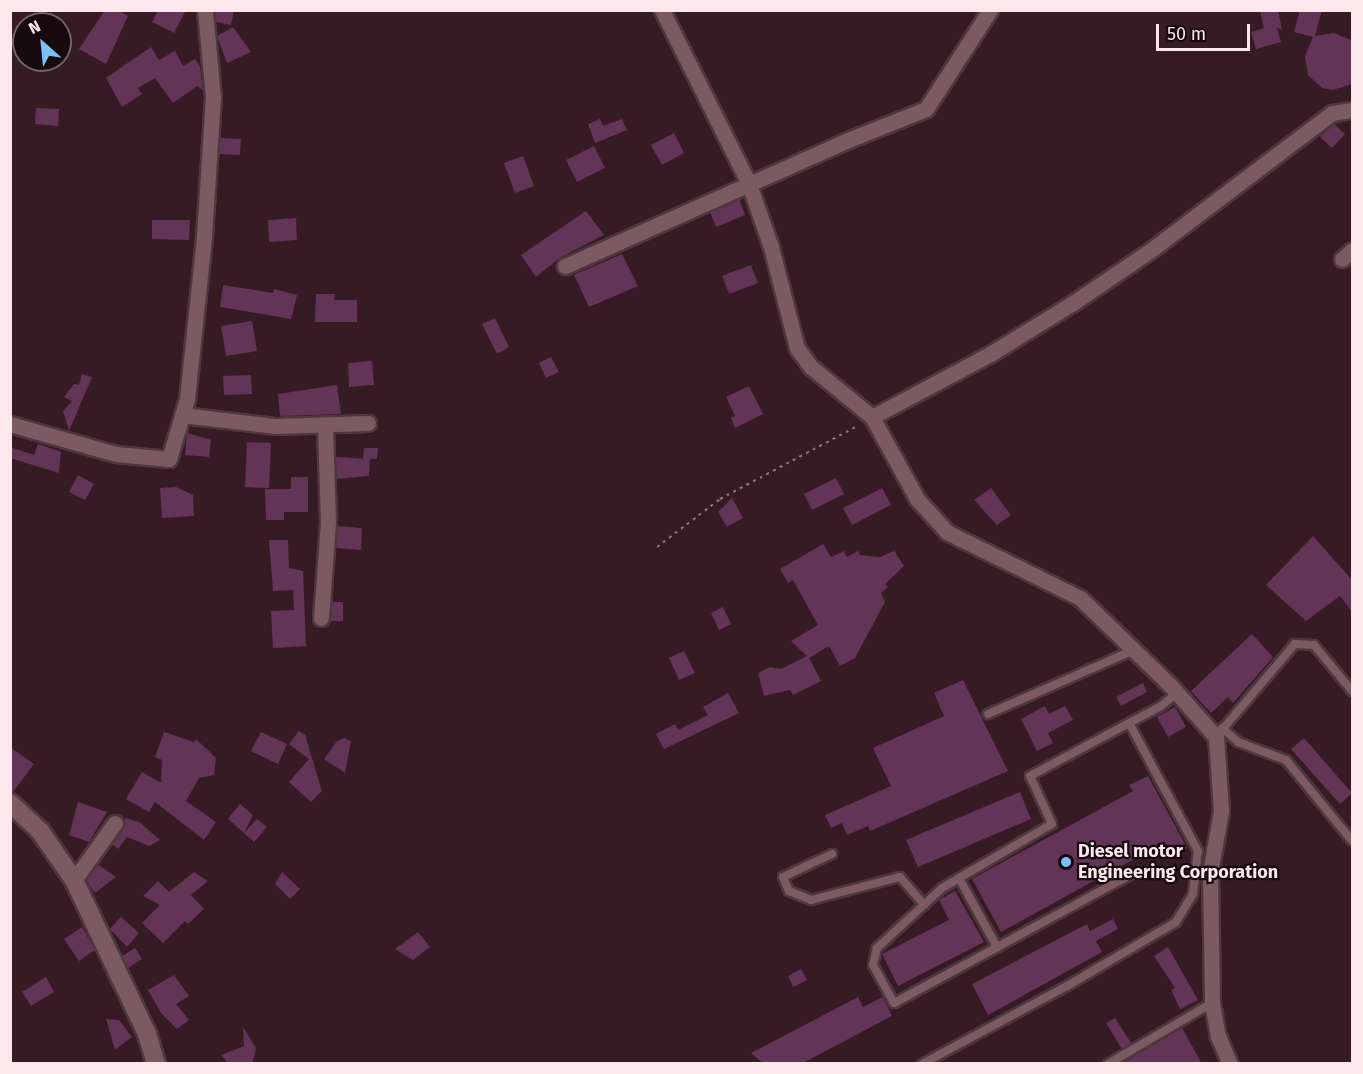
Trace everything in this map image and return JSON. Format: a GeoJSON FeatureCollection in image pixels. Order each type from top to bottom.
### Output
{"type":"FeatureCollection","features":[{"type":"Feature","properties":{"kind":"street"},"geometry":{"type":"LineString","coordinates":[[10,424],[116,454],[170,459],[182,415],[204,236],[213,97],[205,10]]}},
{"type":"Feature","properties":{"kind":"street"},"geometry":{"type":"LineString","coordinates":[[662,10],[749,184],[771,247],[797,348],[834,390],[872,417],[917,499],[947,532],[1080,598],[1219,732],[1221,811],[1210,873],[1212,1003],[1218,1036],[1230,1064]]}},
{"type":"Feature","properties":{"kind":"street"},"geometry":{"type":"LineString","coordinates":[[565,266],[749,184],[926,109],[990,10]]}},
{"type":"Feature","properties":{"kind":"street"},"geometry":{"type":"LineString","coordinates":[[872,417],[990,354],[1073,303],[1151,250],[1332,113],[1353,110]]}},
{"type":"Feature","properties":{"kind":"street"},"geometry":{"type":"LineString","coordinates":[[182,415],[325,427],[368,423]]}},
{"type":"Feature","properties":{"kind":"street"},"geometry":{"type":"LineString","coordinates":[[321,618],[328,522],[325,427]]}},
{"type":"Feature","properties":{"kind":"street"},"geometry":{"type":"LineString","coordinates":[[10,803],[40,831],[74,880],[147,1034],[156,1064]]}},
{"type":"Feature","properties":{"kind":"street"},"geometry":{"type":"LineString","coordinates":[[74,880],[115,823]]}},
{"type":"Feature","properties":{"kind":"lane"},"geometry":{"type":"LineString","coordinates":[[1353,691],[1314,645],[1295,644],[1219,732],[1286,760],[1353,841]]}},
{"type":"Feature","properties":{"kind":"lane"},"geometry":{"type":"LineString","coordinates":[[988,714],[1135,650]]}},
{"type":"Feature","properties":{"kind":"lane"},"geometry":{"type":"LineString","coordinates":[[1130,874],[894,1004],[873,965],[877,948],[924,905],[959,878],[1052,824],[1030,777],[1130,723],[1177,693]]}},
{"type":"Feature","properties":{"kind":"lane"},"geometry":{"type":"LineString","coordinates":[[922,1064],[1067,986],[1176,922],[1193,894],[1198,851],[1130,723]]}},
{"type":"Feature","properties":{"kind":"lane"},"geometry":{"type":"LineString","coordinates":[[832,854],[783,877],[789,891],[811,900],[900,877],[924,905]]}},
{"type":"Feature","properties":{"kind":"lane"},"geometry":{"type":"LineString","coordinates":[[959,878],[997,947]]}},
{"type":"Feature","properties":{"kind":"lane"},"geometry":{"type":"LineString","coordinates":[[1108,1064],[1212,1003]]}},
{"type":"Feature","properties":{"kind":"path"},"geometry":{"type":"LineString","coordinates":[[657,547],[720,499],[872,417]]}},
{"type":"Feature","properties":{"kind":"building"},"geometry":{"type":"Polygon","coordinates":[[[105,10],[118,10],[128,16],[106,64],[79,49],[105,10]]]}},
{"type":"Feature","properties":{"kind":"building"},"geometry":{"type":"Polygon","coordinates":[[[158,10],[186,10],[174,33],[152,22],[158,10]]]}},
{"type":"Feature","properties":{"kind":"building"},"geometry":{"type":"Polygon","coordinates":[[[215,10],[234,10],[231,25],[216,22],[215,10]]]}},
{"type":"Feature","properties":{"kind":"building"},"geometry":{"type":"Polygon","coordinates":[[[1260,10],[1278,10],[1282,29],[1277,28],[1281,42],[1256,49],[1251,32],[1264,28],[1260,10]]]}},
{"type":"Feature","properties":{"kind":"building"},"geometry":{"type":"Polygon","coordinates":[[[1300,10],[1322,10],[1315,36],[1334,33],[1353,41],[1353,82],[1349,85],[1332,90],[1322,88],[1308,75],[1305,56],[1313,37],[1294,32],[1300,10]]]}},
{"type":"Feature","properties":{"kind":"building"},"geometry":{"type":"Polygon","coordinates":[[[233,27],[251,52],[227,63],[217,36],[233,27]]]}},
{"type":"Feature","properties":{"kind":"building"},"geometry":{"type":"Polygon","coordinates":[[[151,47],[159,60],[175,51],[183,66],[195,59],[200,67],[203,90],[197,86],[173,103],[155,78],[138,88],[142,94],[122,107],[106,78],[151,47]]]}},
{"type":"Feature","properties":{"kind":"building"},"geometry":{"type":"Polygon","coordinates":[[[36,108],[59,109],[58,126],[35,124],[36,108]]]}},
{"type":"Feature","properties":{"kind":"building"},"geometry":{"type":"Polygon","coordinates":[[[600,119],[603,126],[622,119],[627,130],[595,143],[588,124],[600,119]]]}},
{"type":"Feature","properties":{"kind":"building"},"geometry":{"type":"Polygon","coordinates":[[[1334,124],[1345,134],[1332,148],[1320,137],[1334,124]]]}},
{"type":"Feature","properties":{"kind":"building"},"geometry":{"type":"Polygon","coordinates":[[[674,133],[684,153],[662,165],[651,145],[674,133]]]}},
{"type":"Feature","properties":{"kind":"building"},"geometry":{"type":"Polygon","coordinates":[[[220,138],[241,139],[240,155],[219,154],[220,138]]]}},
{"type":"Feature","properties":{"kind":"building"},"geometry":{"type":"Polygon","coordinates":[[[594,146],[605,168],[577,182],[566,160],[594,146]]]}},
{"type":"Feature","properties":{"kind":"building"},"geometry":{"type":"Polygon","coordinates":[[[523,156],[534,186],[515,193],[504,163],[523,156]]]}},
{"type":"Feature","properties":{"kind":"building"},"geometry":{"type":"Polygon","coordinates":[[[739,199],[745,215],[716,227],[710,212],[739,199]]]}},
{"type":"Feature","properties":{"kind":"building"},"geometry":{"type":"Polygon","coordinates":[[[586,211],[604,235],[561,257],[536,277],[521,255],[586,211]]]}},
{"type":"Feature","properties":{"kind":"building"},"geometry":{"type":"Polygon","coordinates":[[[296,218],[297,240],[269,242],[268,220],[296,218]]]}},
{"type":"Feature","properties":{"kind":"building"},"geometry":{"type":"Polygon","coordinates":[[[152,220],[190,220],[189,240],[152,239],[152,220]]]}},
{"type":"Feature","properties":{"kind":"building"},"geometry":{"type":"Polygon","coordinates":[[[622,254],[638,286],[589,307],[574,275],[622,254]]]}},
{"type":"Feature","properties":{"kind":"building"},"geometry":{"type":"Polygon","coordinates":[[[751,265],[758,283],[729,294],[722,276],[751,265]]]}},
{"type":"Feature","properties":{"kind":"building"},"geometry":{"type":"Polygon","coordinates":[[[223,285],[273,293],[274,289],[297,295],[291,319],[220,307],[223,285]]]}},
{"type":"Feature","properties":{"kind":"building"},"geometry":{"type":"Polygon","coordinates":[[[316,294],[335,294],[334,300],[357,300],[357,322],[315,322],[316,294]]]}},
{"type":"Feature","properties":{"kind":"building"},"geometry":{"type":"Polygon","coordinates":[[[495,318],[509,347],[497,354],[482,324],[495,318]]]}},
{"type":"Feature","properties":{"kind":"building"},"geometry":{"type":"Polygon","coordinates":[[[252,321],[257,351],[226,356],[221,326],[252,321]]]}},
{"type":"Feature","properties":{"kind":"building"},"geometry":{"type":"Polygon","coordinates":[[[551,357],[559,372],[546,378],[539,363],[551,357]]]}},
{"type":"Feature","properties":{"kind":"building"},"geometry":{"type":"Polygon","coordinates":[[[372,361],[374,385],[349,387],[348,363],[372,361]]]}},
{"type":"Feature","properties":{"kind":"building"},"geometry":{"type":"Polygon","coordinates":[[[82,374],[92,377],[69,431],[63,411],[72,401],[64,397],[74,384],[79,385],[82,374]]]}},
{"type":"Feature","properties":{"kind":"building"},"geometry":{"type":"Polygon","coordinates":[[[251,375],[252,394],[224,395],[223,376],[251,375]]]}},
{"type":"Feature","properties":{"kind":"building"},"geometry":{"type":"Polygon","coordinates":[[[337,385],[341,414],[280,416],[278,394],[337,385]]]}},
{"type":"Feature","properties":{"kind":"building"},"geometry":{"type":"Polygon","coordinates":[[[749,386],[763,414],[735,428],[731,418],[735,416],[726,397],[749,386]]]}},
{"type":"Feature","properties":{"kind":"building"},"geometry":{"type":"Polygon","coordinates":[[[187,433],[211,440],[209,457],[185,455],[187,433]]]}},
{"type":"Feature","properties":{"kind":"building"},"geometry":{"type":"Polygon","coordinates":[[[247,442],[271,443],[269,488],[245,487],[247,442]]]}},
{"type":"Feature","properties":{"kind":"building"},"geometry":{"type":"Polygon","coordinates":[[[38,444],[61,452],[59,473],[10,458],[10,447],[34,455],[38,444]]]}},
{"type":"Feature","properties":{"kind":"building"},"geometry":{"type":"Polygon","coordinates":[[[364,448],[378,448],[377,459],[363,459],[364,448]]]}},
{"type":"Feature","properties":{"kind":"building"},"geometry":{"type":"Polygon","coordinates":[[[336,457],[370,459],[369,476],[336,479],[336,457]]]}},
{"type":"Feature","properties":{"kind":"building"},"geometry":{"type":"Polygon","coordinates":[[[78,475],[94,484],[85,500],[69,492],[78,475]]]}},
{"type":"Feature","properties":{"kind":"building"},"geometry":{"type":"Polygon","coordinates":[[[291,477],[308,477],[308,512],[284,512],[284,520],[266,520],[265,489],[291,489],[291,477]]]}},
{"type":"Feature","properties":{"kind":"building"},"geometry":{"type":"Polygon","coordinates":[[[836,478],[844,494],[812,510],[804,494],[836,478]]]}},
{"type":"Feature","properties":{"kind":"building"},"geometry":{"type":"Polygon","coordinates":[[[176,487],[193,495],[194,516],[162,518],[160,488],[176,487]]]}},
{"type":"Feature","properties":{"kind":"building"},"geometry":{"type":"Polygon","coordinates":[[[882,488],[891,505],[852,525],[843,508],[882,488]]]}},
{"type":"Feature","properties":{"kind":"building"},"geometry":{"type":"Polygon","coordinates":[[[991,488],[1011,515],[997,525],[974,500],[991,488]]]}},
{"type":"Feature","properties":{"kind":"building"},"geometry":{"type":"Polygon","coordinates":[[[732,498],[743,518],[727,527],[718,512],[732,498]]]}},
{"type":"Feature","properties":{"kind":"building"},"geometry":{"type":"Polygon","coordinates":[[[337,526],[362,528],[361,550],[336,548],[337,526]]]}},
{"type":"Feature","properties":{"kind":"building"},"geometry":{"type":"Polygon","coordinates":[[[1313,536],[1353,581],[1353,613],[1340,596],[1306,621],[1266,585],[1313,536]]]}},
{"type":"Feature","properties":{"kind":"building"},"geometry":{"type":"Polygon","coordinates":[[[269,540],[288,540],[289,568],[303,571],[306,646],[273,648],[271,611],[294,610],[293,590],[273,591],[269,540]]]}},
{"type":"Feature","properties":{"kind":"building"},"geometry":{"type":"Polygon","coordinates":[[[823,544],[831,557],[844,551],[847,557],[858,551],[860,555],[880,557],[894,551],[904,566],[885,584],[888,587],[881,593],[885,602],[855,658],[840,666],[829,646],[809,658],[821,681],[793,695],[790,690],[764,696],[758,673],[770,667],[781,669],[807,656],[791,641],[818,625],[793,580],[788,583],[780,569],[823,544]]]}},
{"type":"Feature","properties":{"kind":"building"},"geometry":{"type":"Polygon","coordinates":[[[332,602],[343,602],[343,621],[330,621],[332,602]]]}},
{"type":"Feature","properties":{"kind":"building"},"geometry":{"type":"Polygon","coordinates":[[[723,607],[731,624],[719,630],[711,613],[723,607]]]}},
{"type":"Feature","properties":{"kind":"building"},"geometry":{"type":"Polygon","coordinates":[[[1252,634],[1273,657],[1233,703],[1228,697],[1211,713],[1191,691],[1252,634]]]}},
{"type":"Feature","properties":{"kind":"building"},"geometry":{"type":"Polygon","coordinates":[[[684,651],[695,673],[679,680],[669,658],[684,651]]]}},
{"type":"Feature","properties":{"kind":"building"},"geometry":{"type":"Polygon","coordinates":[[[963,680],[1008,771],[870,831],[868,826],[847,835],[842,823],[831,828],[825,815],[891,786],[873,748],[944,716],[934,693],[963,680]]]}},
{"type":"Feature","properties":{"kind":"building"},"geometry":{"type":"Polygon","coordinates":[[[1143,683],[1147,692],[1121,706],[1116,697],[1143,683]]]}},
{"type":"Feature","properties":{"kind":"building"},"geometry":{"type":"Polygon","coordinates":[[[728,693],[739,713],[664,749],[656,734],[675,724],[678,730],[708,715],[703,707],[728,693]]]}},
{"type":"Feature","properties":{"kind":"building"},"geometry":{"type":"Polygon","coordinates":[[[1045,706],[1049,714],[1065,706],[1073,720],[1048,733],[1053,743],[1037,751],[1021,719],[1045,706]]]}},
{"type":"Feature","properties":{"kind":"building"},"geometry":{"type":"Polygon","coordinates":[[[1175,707],[1186,727],[1168,737],[1157,717],[1175,707]]]}},
{"type":"Feature","properties":{"kind":"building"},"geometry":{"type":"Polygon","coordinates":[[[299,731],[305,735],[322,791],[311,802],[289,782],[309,759],[289,744],[299,731]]]}},
{"type":"Feature","properties":{"kind":"building"},"geometry":{"type":"Polygon","coordinates":[[[164,732],[194,742],[196,739],[216,758],[214,775],[199,778],[186,801],[216,822],[204,840],[155,802],[149,812],[126,799],[142,772],[161,783],[162,760],[155,757],[164,732]]]}},
{"type":"Feature","properties":{"kind":"building"},"geometry":{"type":"Polygon","coordinates":[[[261,732],[287,744],[278,764],[251,751],[261,732]]]}},
{"type":"Feature","properties":{"kind":"building"},"geometry":{"type":"Polygon","coordinates":[[[344,738],[351,741],[345,773],[324,759],[337,741],[344,738]]]}},
{"type":"Feature","properties":{"kind":"building"},"geometry":{"type":"Polygon","coordinates":[[[1304,738],[1352,793],[1340,804],[1291,749],[1304,738]]]}},
{"type":"Feature","properties":{"kind":"building"},"geometry":{"type":"Polygon","coordinates":[[[10,747],[34,764],[13,792],[10,792],[10,747]]]}},
{"type":"Feature","properties":{"kind":"building","name":"Diesel motor Engineering Corporation"},"geometry":{"type":"Polygon","coordinates":[[[1148,776],[1187,848],[1169,858],[1161,844],[1001,932],[972,879],[1133,791],[1129,785],[1148,776]]]}},
{"type":"Feature","properties":{"kind":"building"},"geometry":{"type":"Polygon","coordinates":[[[1020,792],[1031,819],[918,867],[906,840],[1020,792]]]}},
{"type":"Feature","properties":{"kind":"building"},"geometry":{"type":"Polygon","coordinates":[[[78,802],[107,812],[89,842],[69,835],[78,802]]]}},
{"type":"Feature","properties":{"kind":"building"},"geometry":{"type":"Polygon","coordinates":[[[240,804],[253,815],[244,833],[228,819],[240,804]]]}},
{"type":"Feature","properties":{"kind":"building"},"geometry":{"type":"Polygon","coordinates":[[[126,818],[139,822],[160,840],[149,846],[127,837],[118,849],[112,844],[126,818]]]}},
{"type":"Feature","properties":{"kind":"building"},"geometry":{"type":"Polygon","coordinates":[[[257,819],[267,827],[254,842],[244,833],[257,819]]]}},
{"type":"Feature","properties":{"kind":"building"},"geometry":{"type":"Polygon","coordinates":[[[97,864],[116,877],[95,893],[86,880],[97,864]]]}},
{"type":"Feature","properties":{"kind":"building"},"geometry":{"type":"Polygon","coordinates":[[[194,872],[208,881],[191,895],[204,909],[188,924],[185,921],[163,943],[142,923],[160,905],[143,896],[158,881],[169,892],[194,872]]]}},
{"type":"Feature","properties":{"kind":"building"},"geometry":{"type":"Polygon","coordinates":[[[282,872],[300,889],[290,899],[275,884],[282,872]]]}},
{"type":"Feature","properties":{"kind":"building"},"geometry":{"type":"Polygon","coordinates":[[[955,891],[984,942],[898,986],[882,954],[949,920],[939,900],[955,891]]]}},
{"type":"Feature","properties":{"kind":"building"},"geometry":{"type":"Polygon","coordinates":[[[121,917],[139,933],[127,947],[110,929],[121,917]]]}},
{"type":"Feature","properties":{"kind":"building"},"geometry":{"type":"Polygon","coordinates":[[[1113,919],[1118,929],[1096,941],[1102,952],[988,1015],[972,984],[1087,924],[1090,931],[1113,919]]]}},
{"type":"Feature","properties":{"kind":"building"},"geometry":{"type":"Polygon","coordinates":[[[82,927],[95,950],[79,961],[64,939],[82,927]]]}},
{"type":"Feature","properties":{"kind":"building"},"geometry":{"type":"Polygon","coordinates":[[[418,932],[430,947],[413,960],[395,949],[418,932]]]}},
{"type":"Feature","properties":{"kind":"building"},"geometry":{"type":"Polygon","coordinates":[[[1168,947],[1198,1000],[1180,1009],[1171,990],[1175,988],[1154,956],[1168,947]]]}},
{"type":"Feature","properties":{"kind":"building"},"geometry":{"type":"Polygon","coordinates":[[[135,948],[142,959],[128,968],[122,956],[135,948]]]}},
{"type":"Feature","properties":{"kind":"building"},"geometry":{"type":"Polygon","coordinates":[[[801,969],[807,980],[793,987],[788,976],[801,969]]]}},
{"type":"Feature","properties":{"kind":"building"},"geometry":{"type":"Polygon","coordinates":[[[174,975],[189,996],[176,1004],[189,1020],[177,1029],[161,1013],[148,990],[174,975]]]}},
{"type":"Feature","properties":{"kind":"building"},"geometry":{"type":"Polygon","coordinates":[[[46,977],[54,992],[31,1006],[22,992],[46,977]]]}},
{"type":"Feature","properties":{"kind":"building"},"geometry":{"type":"Polygon","coordinates":[[[858,997],[863,1007],[883,997],[892,1016],[801,1064],[764,1064],[751,1053],[858,997]]]}},
{"type":"Feature","properties":{"kind":"building"},"geometry":{"type":"Polygon","coordinates":[[[1115,1018],[1131,1043],[1122,1049],[1106,1023],[1115,1018]]]}},
{"type":"Feature","properties":{"kind":"building"},"geometry":{"type":"Polygon","coordinates":[[[106,1019],[119,1020],[132,1037],[115,1050],[106,1019]]]}},
{"type":"Feature","properties":{"kind":"building"},"geometry":{"type":"Polygon","coordinates":[[[243,1027],[256,1048],[252,1064],[229,1064],[221,1055],[244,1046],[243,1027]]]}},
{"type":"Feature","properties":{"kind":"building"},"geometry":{"type":"Polygon","coordinates":[[[1182,1028],[1202,1064],[1121,1064],[1182,1028]]]}},
{"type":"Feature","properties":{"kind":"place","name":"Diesel motor Engineering Corporation"},"geometry":{"type":"Point","coordinates":[1066,862]}}]}
